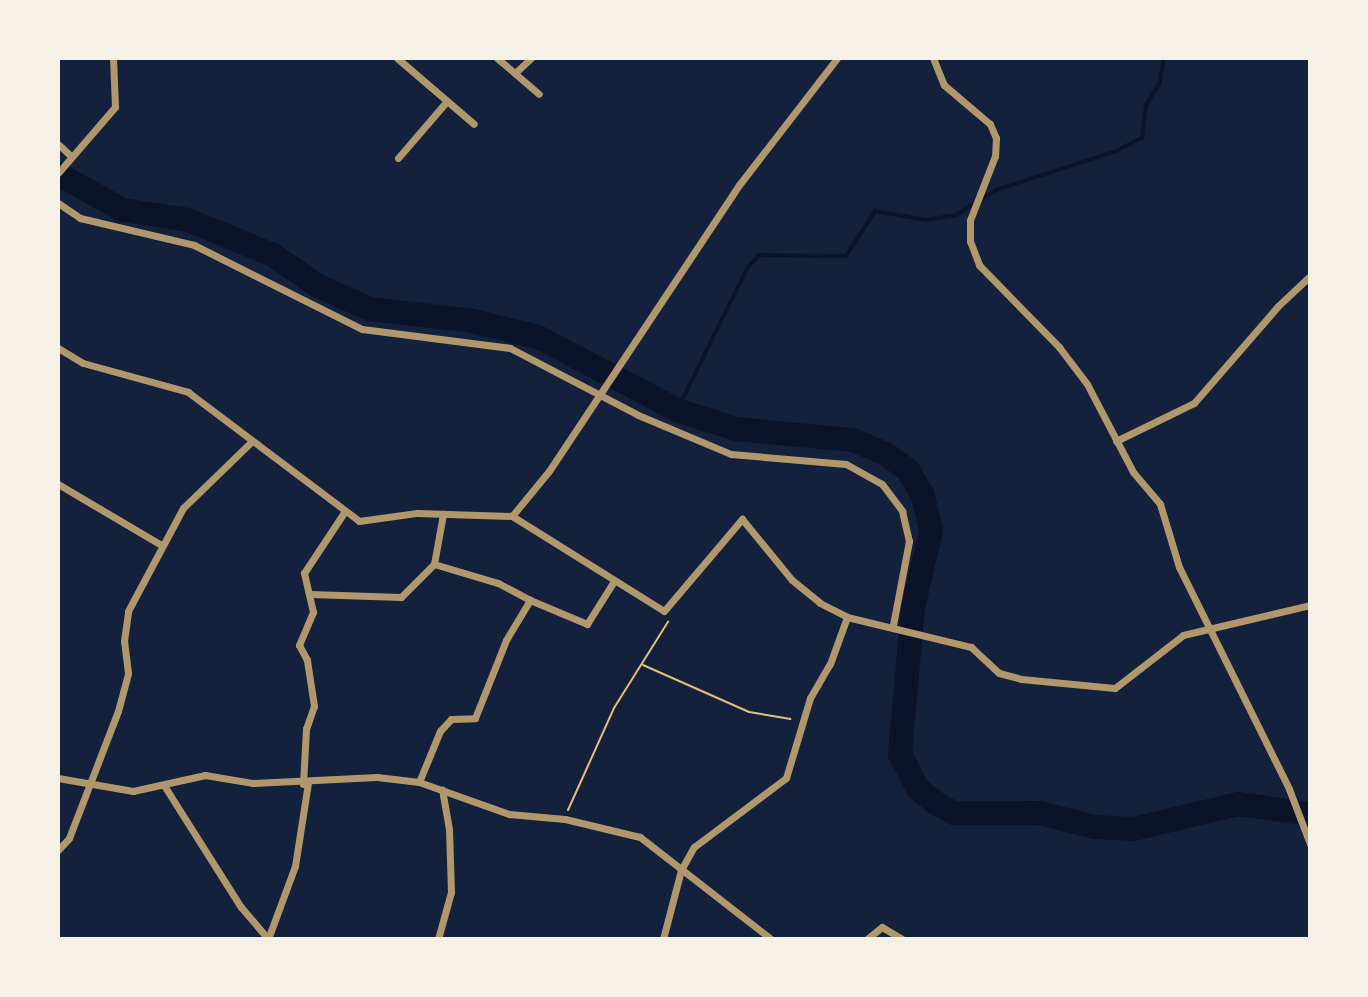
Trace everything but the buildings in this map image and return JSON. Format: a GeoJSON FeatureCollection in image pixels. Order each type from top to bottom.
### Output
{"type":"FeatureCollection","features":[{"type":"Feature","properties":{"kind":"street"},"geometry":{"type":"LineString","coordinates":[[58,173],[115,107],[113,58]]}},
{"type":"Feature","properties":{"kind":"street"},"geometry":{"type":"LineString","coordinates":[[397,58],[474,124]]}},
{"type":"Feature","properties":{"kind":"street"},"geometry":{"type":"LineString","coordinates":[[497,58],[539,94]]}},
{"type":"Feature","properties":{"kind":"street"},"geometry":{"type":"LineString","coordinates":[[515,73],[531,58]]}},
{"type":"Feature","properties":{"kind":"street"},"geometry":{"type":"LineString","coordinates":[[512,516],[739,185],[837,58]]}},
{"type":"Feature","properties":{"kind":"street"},"geometry":{"type":"LineString","coordinates":[[933,58],[944,85],[990,124],[996,138],[995,156],[970,220],[970,241],[979,265],[1059,347],[1087,384],[1116,441],[1160,504],[1179,567],[1212,627],[1289,789],[1310,844]]}},
{"type":"Feature","properties":{"kind":"street"},"geometry":{"type":"LineString","coordinates":[[398,158],[447,101]]}},
{"type":"Feature","properties":{"kind":"street"},"geometry":{"type":"LineString","coordinates":[[58,144],[71,156]]}},
{"type":"Feature","properties":{"kind":"street"},"geometry":{"type":"LineString","coordinates":[[58,203],[80,218],[194,245],[362,329],[510,348],[553,366],[597,395],[731,454],[846,464],[882,484],[902,511],[909,541],[893,625]]}},
{"type":"Feature","properties":{"kind":"street"},"geometry":{"type":"LineString","coordinates":[[1116,441],[1194,403],[1278,306],[1310,276]]}},
{"type":"Feature","properties":{"kind":"street"},"geometry":{"type":"LineString","coordinates":[[58,348],[83,363],[188,392],[250,443],[345,511],[371,521],[443,514],[512,516],[664,611],[742,519],[803,590],[847,617],[933,634],[971,647],[999,673],[1115,688],[1183,635],[1310,605]]}},
{"type":"Feature","properties":{"kind":"street"},"geometry":{"type":"LineString","coordinates":[[58,850],[69,838],[128,673],[124,641],[128,611],[183,508],[250,443]]}},
{"type":"Feature","properties":{"kind":"street"},"geometry":{"type":"LineString","coordinates":[[58,484],[161,545]]}},
{"type":"Feature","properties":{"kind":"street"},"geometry":{"type":"LineString","coordinates":[[165,787],[241,907],[268,939],[295,866],[306,784],[306,729],[314,706],[307,660],[299,645],[313,612],[304,573],[345,511]]}},
{"type":"Feature","properties":{"kind":"street"},"geometry":{"type":"LineString","coordinates":[[310,594],[401,597],[434,564],[443,514]]}},
{"type":"Feature","properties":{"kind":"street"},"geometry":{"type":"LineString","coordinates":[[434,564],[498,583],[587,624],[614,581]]}},
{"type":"Feature","properties":{"kind":"street"},"geometry":{"type":"LineString","coordinates":[[419,782],[440,731],[451,719],[475,718],[506,640],[530,600]]}},
{"type":"Feature","properties":{"kind":"street"},"geometry":{"type":"LineString","coordinates":[[663,939],[681,870],[703,839],[786,778],[803,721],[847,617]]}},
{"type":"Feature","properties":{"kind":"street"},"geometry":{"type":"LineString","coordinates":[[58,778],[133,791],[165,787],[205,775],[253,783],[306,784],[377,777],[419,782],[509,814],[565,819],[640,837],[771,939]]}},
{"type":"Feature","properties":{"kind":"street"},"geometry":{"type":"LineString","coordinates":[[438,939],[451,892],[449,829],[442,790]]}},
{"type":"Feature","properties":{"kind":"street"},"geometry":{"type":"LineString","coordinates":[[867,939],[882,927],[902,939]]}},
{"type":"Feature","properties":{"kind":"path"},"geometry":{"type":"LineString","coordinates":[[565,819],[573,792],[614,708],[670,619],[664,611]]}},
{"type":"Feature","properties":{"kind":"path"},"geometry":{"type":"LineString","coordinates":[[642,665],[749,712],[803,721]]}},
{"type":"Feature","properties":{"kind":"waterway"},"geometry":{"type":"LineString","coordinates":[[677,410],[748,267],[759,255],[846,256],[875,211],[926,220],[956,215],[996,190],[1116,151],[1142,138],[1146,105],[1160,82],[1164,58]]}},
{"type":"Feature","properties":{"kind":"waterway"},"geometry":{"type":"LineString","coordinates":[[58,174],[123,210],[188,220],[273,255],[318,286],[370,309],[473,321],[538,337],[677,410],[736,429],[853,440],[886,454],[908,470],[923,496],[931,530],[913,608],[900,754],[918,789],[954,813],[1039,813],[1095,827],[1133,829],[1239,804],[1310,814]]}}]}
